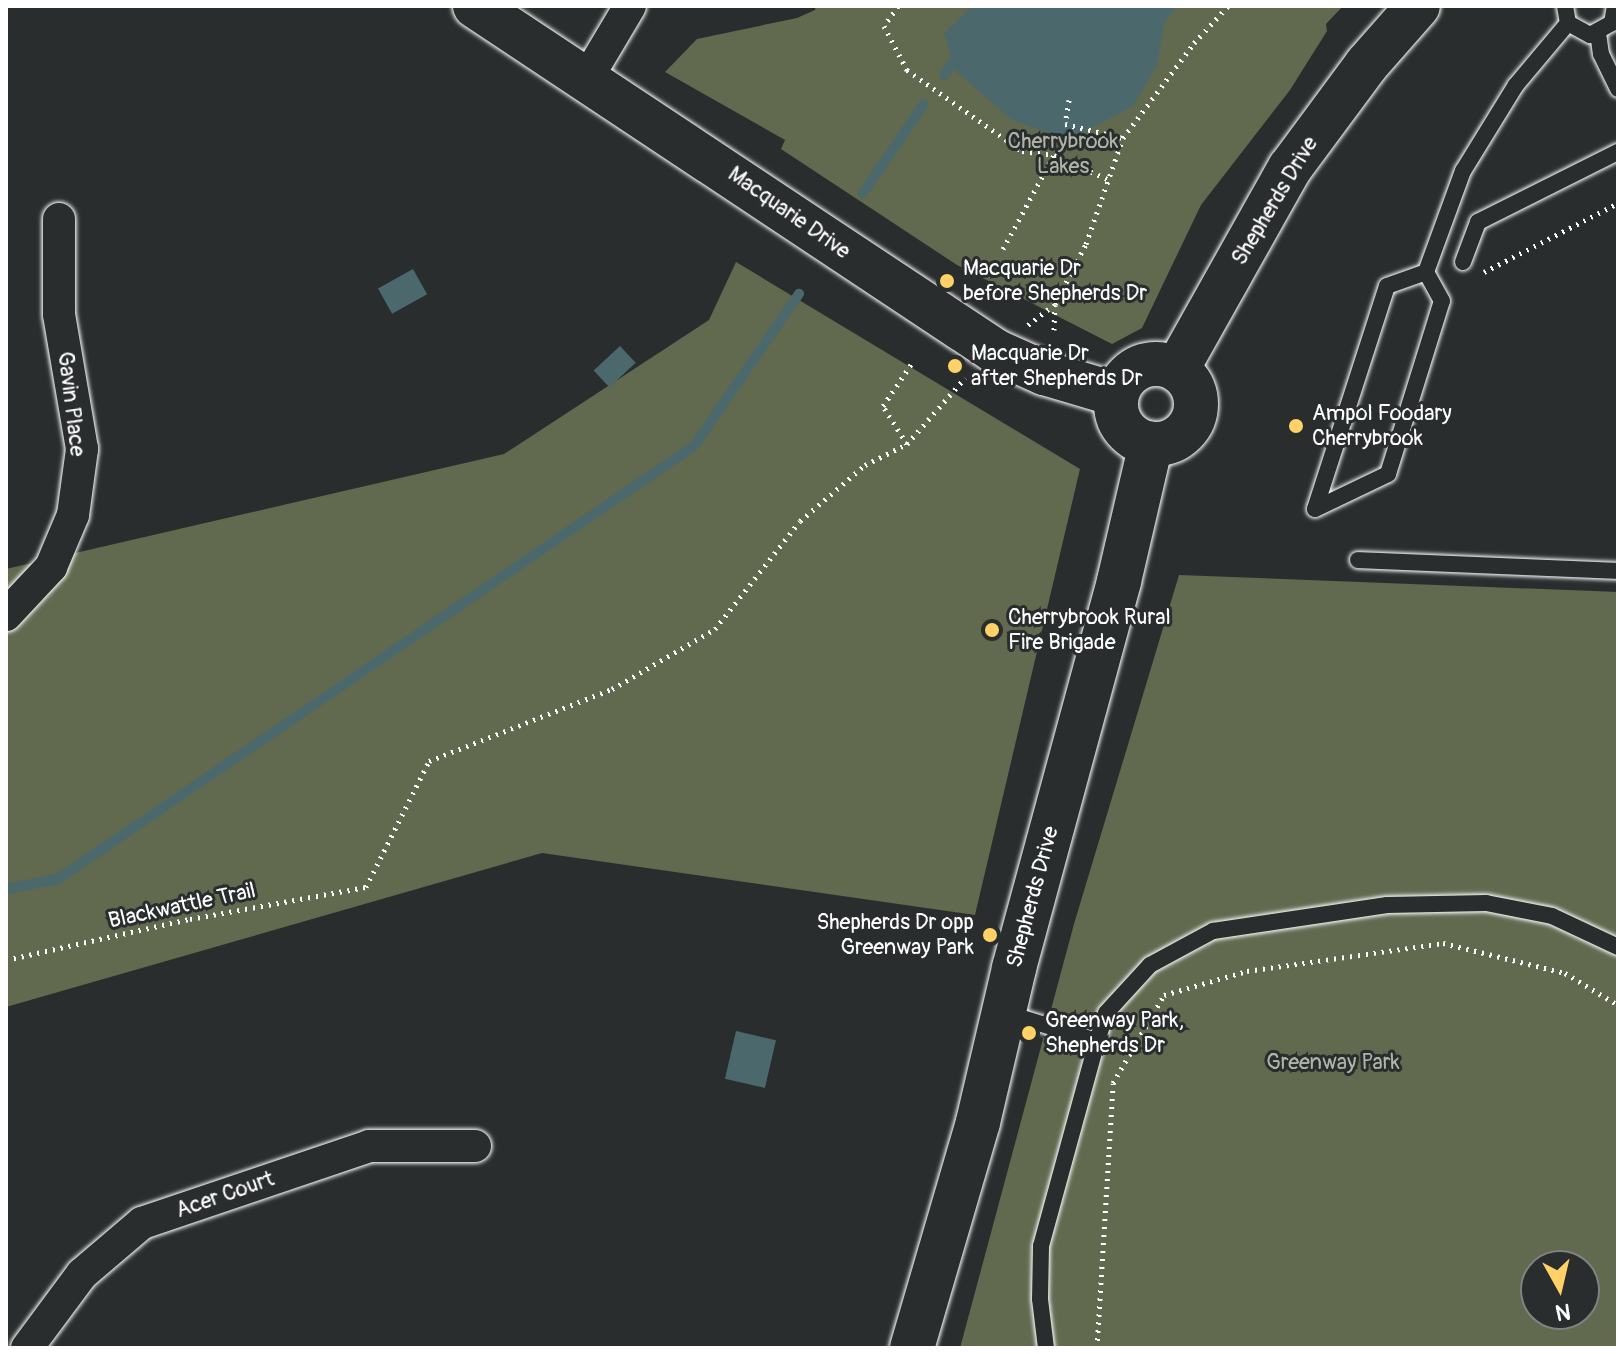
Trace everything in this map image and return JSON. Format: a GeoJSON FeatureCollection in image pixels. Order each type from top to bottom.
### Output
{"type":"FeatureCollection","features":[{"type":"Feature","properties":{"kind":"main road","name":"Macquarie Drive"},"geometry":{"type":"LineString","coordinates":[[475,6],[714,161],[995,351],[1044,373],[1115,394]]}},
{"type":"Feature","properties":{"kind":"main road","name":"Shepherds Drive"},"geometry":{"type":"LineString","coordinates":[[1177,369],[1290,168],[1367,64],[1418,6]]}},
{"type":"Feature","properties":{"kind":"main road"},"geometry":{"type":"LineString","coordinates":[[1156,363],[1177,369],[1194,390],[1194,417],[1177,438],[1151,444],[1128,433],[1120,423],[1115,394],[1136,368],[1156,363]]}},
{"type":"Feature","properties":{"kind":"main road","name":"Shepherds Drive"},"geometry":{"type":"LineString","coordinates":[[912,1348],[978,1122],[1119,581],[1151,444]]}},
{"type":"Feature","properties":{"kind":"street"},"geometry":{"type":"LineString","coordinates":[[586,80],[630,6]]}},
{"type":"Feature","properties":{"kind":"street","name":"Gavin Place"},"geometry":{"type":"LineString","coordinates":[[6,615],[51,567],[73,515],[75,502],[82,449],[59,314],[59,219]]}},
{"type":"Feature","properties":{"kind":"street","name":"Acer Court"},"geometry":{"type":"LineString","coordinates":[[27,1348],[82,1274],[142,1223],[369,1146],[475,1146]]}},
{"type":"Feature","properties":{"kind":"lane"},"geometry":{"type":"LineString","coordinates":[[1565,6],[1568,23],[1582,33],[1598,33],[1612,23],[1615,6]]}},
{"type":"Feature","properties":{"kind":"lane"},"geometry":{"type":"LineString","coordinates":[[1426,272],[1387,286],[1315,509],[1388,474],[1442,301],[1426,272],[1463,171],[1516,85],[1568,23]]}},
{"type":"Feature","properties":{"kind":"lane"},"geometry":{"type":"LineString","coordinates":[[1598,33],[1601,54],[1618,89]]}},
{"type":"Feature","properties":{"kind":"lane"},"geometry":{"type":"LineString","coordinates":[[1463,262],[1478,222],[1618,152]]}},
{"type":"Feature","properties":{"kind":"lane"},"geometry":{"type":"LineString","coordinates":[[1358,560],[1618,571]]}},
{"type":"Feature","properties":{"kind":"lane"},"geometry":{"type":"LineString","coordinates":[[1046,1348],[1040,1299],[1041,1246],[1106,1013],[1150,965],[1213,931],[1387,905],[1486,903],[1552,916],[1618,947]]}},
{"type":"Feature","properties":{"kind":"lane"},"geometry":{"type":"LineString","coordinates":[[1004,1013],[1097,1041]]}},
{"type":"Feature","properties":{"kind":"path"},"geometry":{"type":"LineString","coordinates":[[898,6],[884,26],[907,70],[1022,151],[1054,155],[1110,180]]}},
{"type":"Feature","properties":{"kind":"path"},"geometry":{"type":"LineString","coordinates":[[1054,330],[1055,304],[1086,244],[1123,138],[1194,43],[1228,6]]}},
{"type":"Feature","properties":{"kind":"path"},"geometry":{"type":"LineString","coordinates":[[1069,100],[1065,124],[1123,138]]}},
{"type":"Feature","properties":{"kind":"path"},"geometry":{"type":"LineString","coordinates":[[1003,249],[1054,155]]}},
{"type":"Feature","properties":{"kind":"path"},"geometry":{"type":"LineString","coordinates":[[1463,262],[1482,273],[1618,203]]}},
{"type":"Feature","properties":{"kind":"path"},"geometry":{"type":"LineString","coordinates":[[914,360],[883,406],[907,444],[950,392],[995,351]]}},
{"type":"Feature","properties":{"kind":"path","name":"Blackwattle Trail"},"geometry":{"type":"LineString","coordinates":[[6,960],[190,919],[366,887],[413,787],[429,761],[612,689],[715,629],[800,521],[865,465],[907,444]]}},
{"type":"Feature","properties":{"kind":"path"},"geometry":{"type":"LineString","coordinates":[[1097,1348],[1113,1083],[1164,995],[1247,971],[1443,943],[1565,973],[1618,1005]]}},
{"type":"Feature","properties":{"kind":"green space","name":"Cherrybrook Lakes"},"geometry":{"type":"Polygon","coordinates":[[[816,6],[1343,6],[1326,24],[1327,31],[1290,90],[1201,205],[1142,328],[1112,344],[957,265],[781,149],[785,140],[665,72],[697,39],[797,18],[815,10],[816,6]]]}},
{"type":"Feature","properties":{"kind":"green space"},"geometry":{"type":"Polygon","coordinates":[[[736,262],[1080,469],[975,915],[542,853],[6,1007],[6,569],[504,454],[709,320],[736,262]]]}},
{"type":"Feature","properties":{"kind":"green space","name":"Greenway Park"},"geometry":{"type":"Polygon","coordinates":[[[1179,575],[1618,592],[1618,1348],[960,1348],[1074,924],[1179,575]]]}},
{"type":"Feature","properties":{"kind":"water"},"geometry":{"type":"Polygon","coordinates":[[[973,6],[1177,6],[1164,24],[1157,65],[1133,106],[1069,140],[1012,120],[956,71],[944,33],[973,6]]]}},
{"type":"Feature","properties":{"kind":"water"},"geometry":{"type":"Polygon","coordinates":[[[413,269],[427,294],[392,314],[378,288],[413,269]]]}},
{"type":"Feature","properties":{"kind":"water"},"geometry":{"type":"Polygon","coordinates":[[[620,346],[636,363],[609,387],[594,371],[620,346]]]}},
{"type":"Feature","properties":{"kind":"water"},"geometry":{"type":"Polygon","coordinates":[[[736,1031],[776,1040],[765,1088],[725,1079],[736,1031]]]}},
{"type":"Feature","properties":{"kind":"waterway"},"geometry":{"type":"LineString","coordinates":[[944,75],[955,59]]}},
{"type":"Feature","properties":{"kind":"waterway"},"geometry":{"type":"LineString","coordinates":[[863,193],[924,104]]}},
{"type":"Feature","properties":{"kind":"waterway"},"geometry":{"type":"LineString","coordinates":[[6,889],[58,879],[694,446],[799,294]]}},
{"type":"Feature","properties":{"kind":"place","name":"Macquarie Dr before Shepherds Dr"},"geometry":{"type":"Point","coordinates":[947,281]}},
{"type":"Feature","properties":{"kind":"place","name":"Macquarie Dr after Shepherds Dr"},"geometry":{"type":"Point","coordinates":[955,366]}},
{"type":"Feature","properties":{"kind":"place","name":"Ampol Foodary Cherrybrook"},"geometry":{"type":"Point","coordinates":[1296,426]}},
{"type":"Feature","properties":{"kind":"place","name":"Cherrybrook Rural Fire Brigade"},"geometry":{"type":"Point","coordinates":[992,630]}},
{"type":"Feature","properties":{"kind":"place","name":"Shepherds Dr opp Greenway Park"},"geometry":{"type":"Point","coordinates":[990,935]}},
{"type":"Feature","properties":{"kind":"place","name":"Greenway Park, Shepherds Dr"},"geometry":{"type":"Point","coordinates":[1029,1033]}}]}
